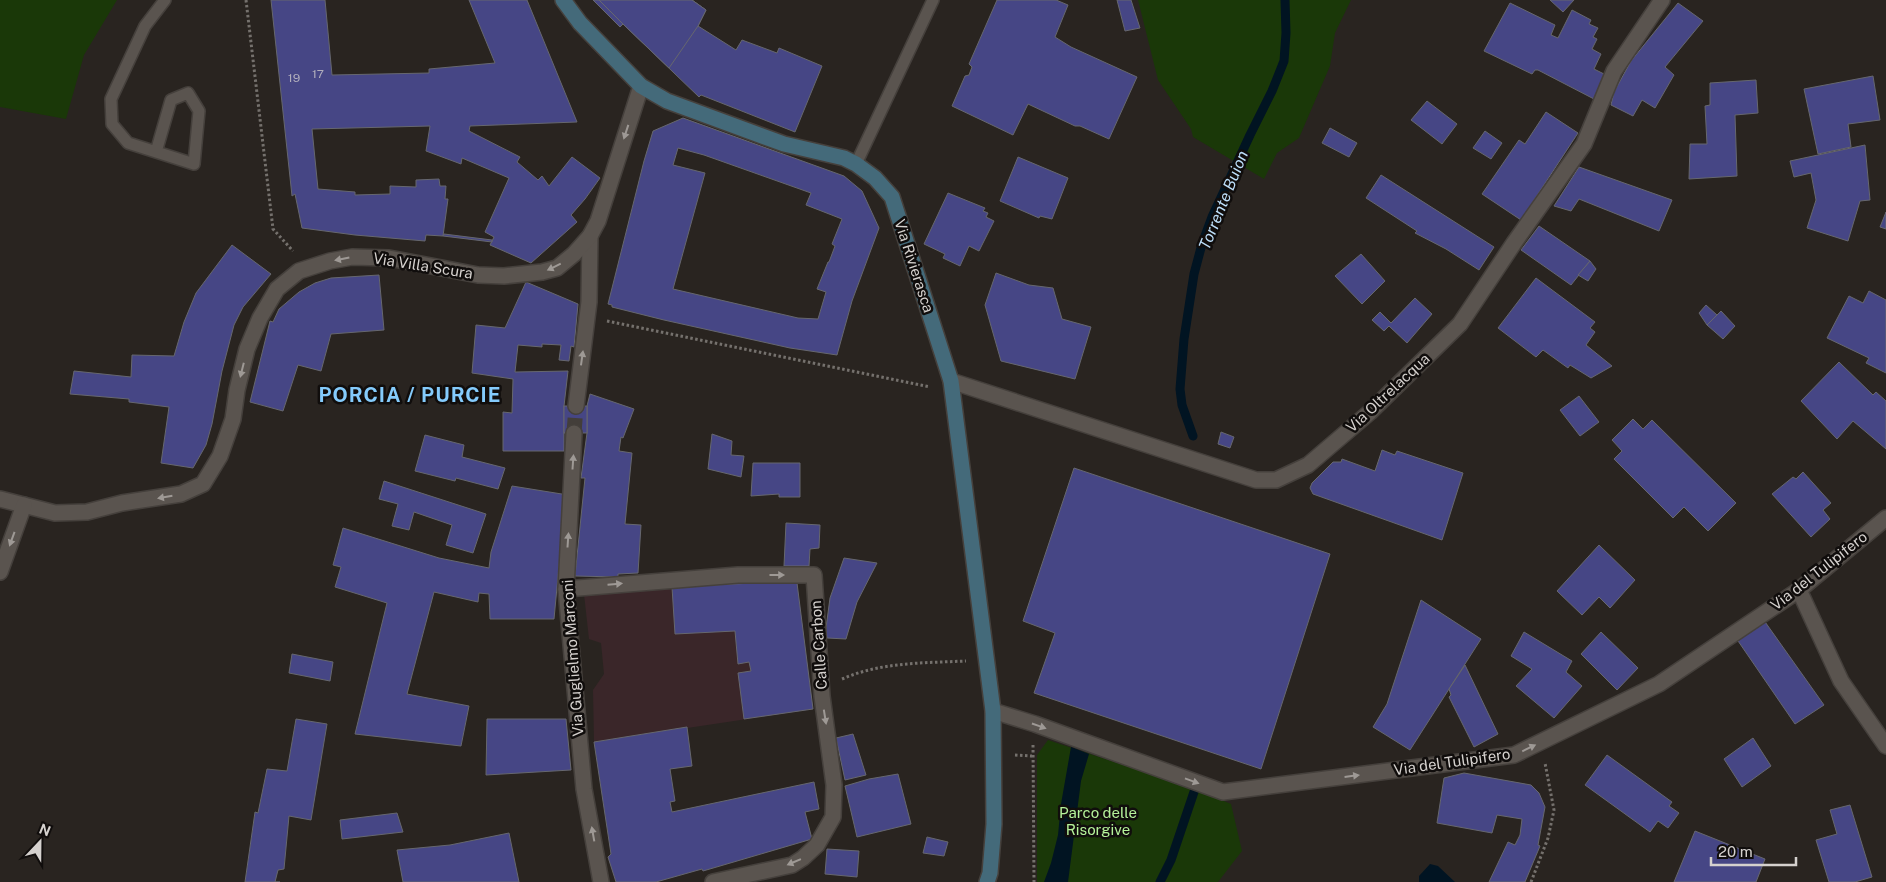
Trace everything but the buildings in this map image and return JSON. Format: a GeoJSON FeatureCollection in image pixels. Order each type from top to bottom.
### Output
{"type":"FeatureCollection","features":[{"type":"Feature","properties":{"kind":"street","name":"Via Rivierasca"},"geometry":{"type":"LineString","coordinates":[[563,0],[580,23],[641,86],[667,101],[784,144],[844,158],[875,178],[892,197],[952,386],[993,711],[994,824],[990,873],[987,882]]}},
{"type":"Feature","properties":{"kind":"street","name":"Via Oltrelacqua"},"geometry":{"type":"LineString","coordinates":[[952,386],[1256,480],[1276,480],[1308,465],[1370,412],[1460,324],[1584,144],[1614,71],[1662,0]]}},
{"type":"Feature","properties":{"kind":"street","name":"Via Villa Scura"},"geometry":{"type":"LineString","coordinates":[[0,499],[55,513],[87,512],[181,494],[203,484],[220,456],[233,419],[237,390],[247,349],[260,318],[277,289],[299,271],[330,261],[361,257],[389,258],[478,275],[504,276],[542,272],[556,268],[574,254],[590,236],[598,221],[641,86]]}},
{"type":"Feature","properties":{"kind":"street"},"geometry":{"type":"LineString","coordinates":[[576,406],[589,302],[590,236]]}},
{"type":"Feature","properties":{"kind":"street","name":"Via Guglielmo Marconi"},"geometry":{"type":"LineString","coordinates":[[574,434],[566,588],[584,789],[602,882]]}},
{"type":"Feature","properties":{"kind":"street"},"geometry":{"type":"LineString","coordinates":[[0,572],[24,505]]}},
{"type":"Feature","properties":{"kind":"street","name":"Via del Tulipifero"},"geometry":{"type":"LineString","coordinates":[[993,711],[1035,724],[1223,792],[1514,755],[1659,684],[1799,590],[1886,518]]}},
{"type":"Feature","properties":{"kind":"street","name":"Calle Carbon"},"geometry":{"type":"LineString","coordinates":[[566,588],[738,575],[814,575],[822,696],[834,785],[833,817],[817,845],[792,865],[713,882]]}},
{"type":"Feature","properties":{"kind":"street"},"geometry":{"type":"LineString","coordinates":[[1799,590],[1841,681],[1886,746]]}},
{"type":"Feature","properties":{"kind":"lane"},"geometry":{"type":"LineString","coordinates":[[156,152],[171,100],[188,93],[199,111],[194,164],[156,152],[128,143],[112,124],[111,99],[145,26],[165,0]]}},
{"type":"Feature","properties":{"kind":"lane"},"geometry":{"type":"LineString","coordinates":[[856,164],[933,0]]}},
{"type":"Feature","properties":{"kind":"path"},"geometry":{"type":"LineString","coordinates":[[246,0],[273,229],[308,268]]}},
{"type":"Feature","properties":{"kind":"path"},"geometry":{"type":"LineString","coordinates":[[608,321],[952,386]]}},
{"type":"Feature","properties":{"kind":"path"},"geometry":{"type":"LineString","coordinates":[[839,680],[856,673],[887,665],[955,662]]}},
{"type":"Feature","properties":{"kind":"path"},"geometry":{"type":"LineString","coordinates":[[1034,882],[1032,756],[1035,724]]}},
{"type":"Feature","properties":{"kind":"path"},"geometry":{"type":"LineString","coordinates":[[1531,882],[1548,838],[1554,810],[1541,742]]}},
{"type":"Feature","properties":{"kind":"shaded area"},"geometry":{"type":"Polygon","coordinates":[[[754,583],[797,583],[813,709],[594,742],[593,690],[604,674],[601,643],[589,639],[584,594],[754,583]]]}},
{"type":"Feature","properties":{"kind":"green space"},"geometry":{"type":"Polygon","coordinates":[[[0,0],[117,0],[84,55],[66,119],[0,107],[0,0]]]}},
{"type":"Feature","properties":{"kind":"green space"},"geometry":{"type":"Polygon","coordinates":[[[1138,0],[1351,0],[1335,33],[1330,66],[1299,138],[1277,153],[1264,179],[1193,137],[1191,129],[1158,80],[1138,0]]]}},
{"type":"Feature","properties":{"kind":"green space","name":"Parco delle Risorgive"},"geometry":{"type":"Polygon","coordinates":[[[1048,740],[1195,789],[1231,804],[1242,851],[1218,882],[1037,882],[1037,755],[1048,740]]]}},
{"type":"Feature","properties":{"kind":"water"},"geometry":{"type":"Polygon","coordinates":[[[1071,747],[1089,754],[1081,781],[1068,882],[1044,882],[1058,835],[1061,804],[1071,747]]]}},
{"type":"Feature","properties":{"kind":"water"},"geometry":{"type":"Polygon","coordinates":[[[1430,864],[1438,866],[1455,882],[1419,882],[1419,876],[1430,864]]]}},
{"type":"Feature","properties":{"kind":"waterway","name":"Torrente Buion"},"geometry":{"type":"LineString","coordinates":[[1193,436],[1182,405],[1180,389],[1184,339],[1194,274],[1212,217],[1272,91],[1284,61],[1286,33],[1285,0]]}},
{"type":"Feature","properties":{"kind":"waterway"},"geometry":{"type":"LineString","coordinates":[[1160,882],[1171,860],[1195,789]]}},
{"type":"Feature","properties":{"kind":"tunnel"},"geometry":{"type":"LineString","coordinates":[[574,433],[576,406]]}},
{"type":"Feature","properties":{"kind":"district","name":"PORCIA / PURCIE"},"geometry":{"type":"Point","coordinates":[410,395]}}]}
